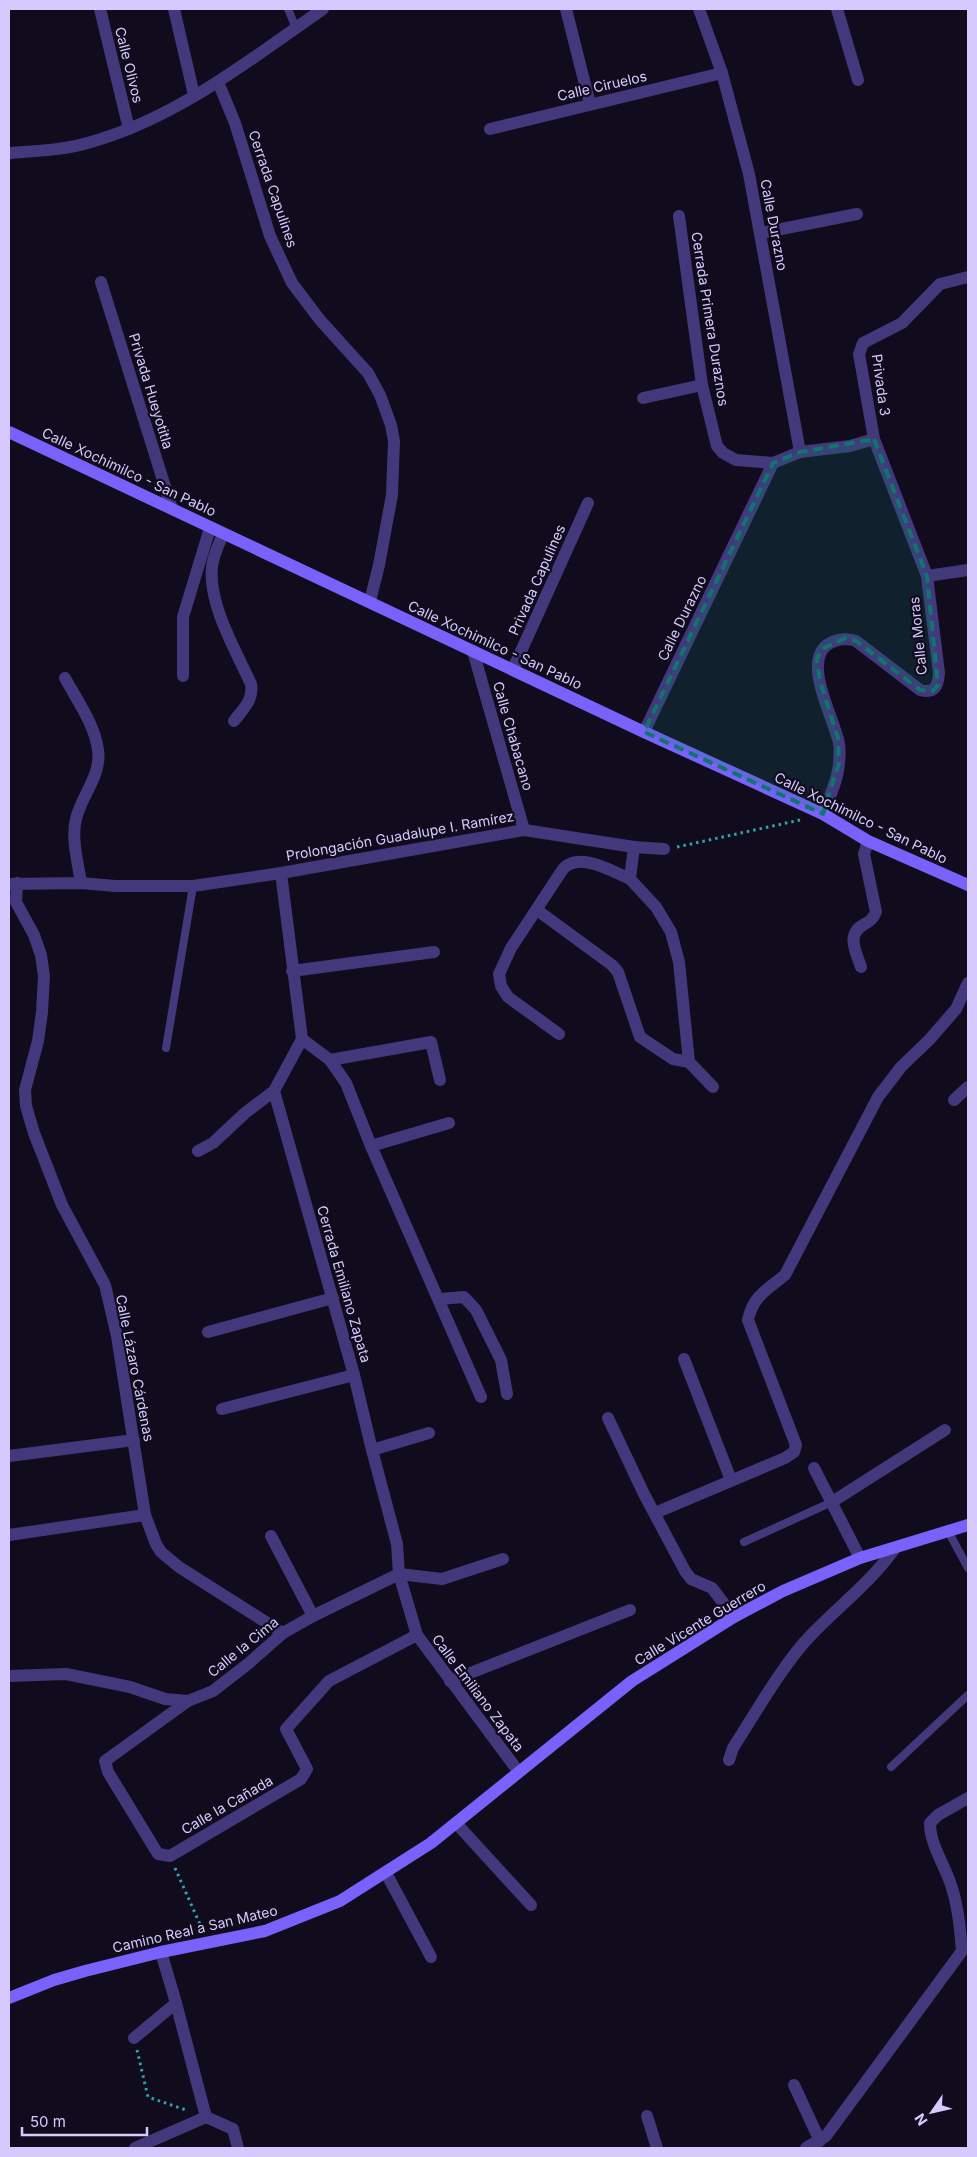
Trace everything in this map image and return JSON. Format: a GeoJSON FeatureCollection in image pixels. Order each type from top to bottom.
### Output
{"type":"FeatureCollection","features":[{"type":"Feature","properties":{"kind":"street","name":"Calle Olivos"},"geometry":{"type":"LineString","coordinates":[[100,9],[129,129]]}},
{"type":"Feature","properties":{"kind":"street"},"geometry":{"type":"LineString","coordinates":[[174,9],[194,95]]}},
{"type":"Feature","properties":{"kind":"street"},"geometry":{"type":"LineString","coordinates":[[9,153],[69,147],[92,142],[129,129],[160,115],[218,82],[324,9]]}},
{"type":"Feature","properties":{"kind":"street"},"geometry":{"type":"LineString","coordinates":[[566,9],[590,104]]}},
{"type":"Feature","properties":{"kind":"street","name":"Calle Durazno"},"geometry":{"type":"LineString","coordinates":[[699,9],[722,73],[749,174],[800,452]]}},
{"type":"Feature","properties":{"kind":"street"},"geometry":{"type":"LineString","coordinates":[[837,9],[858,80]]}},
{"type":"Feature","properties":{"kind":"street","name":"Calle Ciruelos"},"geometry":{"type":"LineString","coordinates":[[490,129],[722,73]]}},
{"type":"Feature","properties":{"kind":"street","name":"Cerrada Capulines"},"geometry":{"type":"LineString","coordinates":[[218,82],[235,123],[270,236],[292,283],[320,320],[368,373],[380,395],[391,425],[394,441],[392,495],[380,564],[370,602]]}},
{"type":"Feature","properties":{"kind":"street"},"geometry":{"type":"LineString","coordinates":[[761,233],[857,214]]}},
{"type":"Feature","properties":{"kind":"street","name":"Cerrada Primera Duraznos"},"geometry":{"type":"LineString","coordinates":[[679,216],[702,385],[717,446],[723,453],[736,460],[773,463]]}},
{"type":"Feature","properties":{"kind":"street","name":"Privada 3"},"geometry":{"type":"LineString","coordinates":[[874,440],[859,354],[863,343],[902,322],[940,284],[968,277]]}},
{"type":"Feature","properties":{"kind":"street","name":"Privada Hueyotitla"},"geometry":{"type":"LineString","coordinates":[[101,282],[172,509]]}},
{"type":"Feature","properties":{"kind":"street"},"geometry":{"type":"LineString","coordinates":[[643,398],[702,385]]}},
{"type":"Feature","properties":{"kind":"street","name":"Calle Xochimilco - San Pablo"},"geometry":{"type":"LineString","coordinates":[[9,432],[644,732],[823,814],[868,841],[968,885]]}},
{"type":"Feature","properties":{"kind":"street"},"geometry":{"type":"LineString","coordinates":[[773,463],[800,452],[850,446],[874,440]]}},
{"type":"Feature","properties":{"kind":"street","name":"Calle Moras"},"geometry":{"type":"LineString","coordinates":[[823,814],[834,788],[840,763],[838,738],[820,681],[817,659],[822,649],[832,642],[846,638],[856,641],[920,690],[927,692],[933,690],[938,685],[926,576],[874,440]]}},
{"type":"Feature","properties":{"kind":"street","name":"Calle Durazno"},"geometry":{"type":"LineString","coordinates":[[644,732],[773,463]]}},
{"type":"Feature","properties":{"kind":"street","name":"Privada Capulines"},"geometry":{"type":"LineString","coordinates":[[513,669],[588,504]]}},
{"type":"Feature","properties":{"kind":"street"},"geometry":{"type":"LineString","coordinates":[[183,676],[183,617],[210,528]]}},
{"type":"Feature","properties":{"kind":"street"},"geometry":{"type":"LineString","coordinates":[[223,534],[212,567],[212,588],[253,692],[251,699],[234,721]]}},
{"type":"Feature","properties":{"kind":"street"},"geometry":{"type":"LineString","coordinates":[[926,576],[968,570]]}},
{"type":"Feature","properties":{"kind":"street","name":"Calle Chabacano"},"geometry":{"type":"LineString","coordinates":[[473,651],[524,830]]}},
{"type":"Feature","properties":{"kind":"street"},"geometry":{"type":"LineString","coordinates":[[65,678],[92,728],[99,752],[94,777],[76,818],[74,833],[80,883]]}},
{"type":"Feature","properties":{"kind":"street","name":"Prolongación Guadalupe I. Ramírez"},"geometry":{"type":"LineString","coordinates":[[13,884],[80,883],[115,886],[193,886],[281,873],[524,830],[634,847],[664,849]]}},
{"type":"Feature","properties":{"kind":"street"},"geometry":{"type":"LineString","coordinates":[[861,967],[853,943],[853,934],[856,929],[873,920],[876,912],[864,854],[868,841]]}},
{"type":"Feature","properties":{"kind":"street"},"geometry":{"type":"LineString","coordinates":[[630,879],[634,847]]}},
{"type":"Feature","properties":{"kind":"street"},"geometry":{"type":"LineString","coordinates":[[559,1034],[508,997],[501,986],[499,974],[511,948],[561,872],[569,864],[580,862],[602,866],[630,879],[656,907],[671,932],[679,962],[690,1062],[713,1087]]}},
{"type":"Feature","properties":{"kind":"street"},"geometry":{"type":"LineString","coordinates":[[198,1151],[213,1143],[245,1113],[274,1091],[302,1039],[281,873]]}},
{"type":"Feature","properties":{"kind":"street","name":"Calle Lázaro Cárdenas"},"geometry":{"type":"LineString","coordinates":[[13,884],[16,902],[34,935],[41,956],[44,976],[38,1041],[25,1090],[26,1106],[34,1133],[62,1205],[104,1285],[117,1336],[145,1515],[161,1552],[178,1566],[283,1633]]}},
{"type":"Feature","properties":{"kind":"street"},"geometry":{"type":"LineString","coordinates":[[537,910],[612,965],[618,972],[640,1037],[673,1059],[690,1062]]}},
{"type":"Feature","properties":{"kind":"street"},"geometry":{"type":"LineString","coordinates":[[292,971],[434,952]]}},
{"type":"Feature","properties":{"kind":"street"},"geometry":{"type":"LineString","coordinates":[[655,1513],[785,1458],[794,1452],[796,1445],[748,1320],[751,1306],[762,1293],[785,1275],[878,1097],[901,1067],[930,1039],[956,1009],[968,982]]}},
{"type":"Feature","properties":{"kind":"street"},"geometry":{"type":"LineString","coordinates":[[302,1039],[330,1060],[346,1083],[371,1146],[481,1397]]}},
{"type":"Feature","properties":{"kind":"street"},"geometry":{"type":"LineString","coordinates":[[330,1060],[431,1042],[440,1080]]}},
{"type":"Feature","properties":{"kind":"street"},"geometry":{"type":"LineString","coordinates":[[954,1100],[968,1088]]}},
{"type":"Feature","properties":{"kind":"street","name":"Cerrada Emiliano Zapata"},"geometry":{"type":"LineString","coordinates":[[274,1091],[333,1298],[398,1544]]}},
{"type":"Feature","properties":{"kind":"street"},"geometry":{"type":"LineString","coordinates":[[371,1146],[449,1123]]}},
{"type":"Feature","properties":{"kind":"street"},"geometry":{"type":"LineString","coordinates":[[439,1299],[464,1297],[476,1310],[501,1360],[507,1394]]}},
{"type":"Feature","properties":{"kind":"street"},"geometry":{"type":"LineString","coordinates":[[208,1332],[333,1298]]}},
{"type":"Feature","properties":{"kind":"street"},"geometry":{"type":"LineString","coordinates":[[684,1359],[731,1480]]}},
{"type":"Feature","properties":{"kind":"street"},"geometry":{"type":"LineString","coordinates":[[222,1409],[354,1375]]}},
{"type":"Feature","properties":{"kind":"street"},"geometry":{"type":"LineString","coordinates":[[608,1418],[644,1494],[691,1579],[712,1588],[734,1617]]}},
{"type":"Feature","properties":{"kind":"street"},"geometry":{"type":"LineString","coordinates":[[832,1502],[945,1430]]}},
{"type":"Feature","properties":{"kind":"street"},"geometry":{"type":"LineString","coordinates":[[372,1450],[429,1433]]}},
{"type":"Feature","properties":{"kind":"street"},"geometry":{"type":"LineString","coordinates":[[9,1456],[134,1440]]}},
{"type":"Feature","properties":{"kind":"street"},"geometry":{"type":"LineString","coordinates":[[814,1468],[860,1558]]}},
{"type":"Feature","properties":{"kind":"street"},"geometry":{"type":"LineString","coordinates":[[9,1534],[145,1515]]}},
{"type":"Feature","properties":{"kind":"street","name":"Calle Vicente Guerrero"},"geometry":{"type":"LineString","coordinates":[[480,1804],[518,1771],[632,1681],[734,1617],[783,1591],[860,1558],[968,1525]]}},
{"type":"Feature","properties":{"kind":"street"},"geometry":{"type":"LineString","coordinates":[[271,1536],[313,1616]]}},
{"type":"Feature","properties":{"kind":"street","name":"Calle Emiliano Zapata"},"geometry":{"type":"LineString","coordinates":[[398,1544],[399,1574],[417,1635],[518,1771]]}},
{"type":"Feature","properties":{"kind":"street"},"geometry":{"type":"LineString","coordinates":[[729,1760],[733,1748],[742,1734],[811,1635],[882,1567],[896,1548]]}},
{"type":"Feature","properties":{"kind":"street"},"geometry":{"type":"LineString","coordinates":[[399,1574],[442,1579],[503,1558]]}},
{"type":"Feature","properties":{"kind":"street","name":"Calle la Cima"},"geometry":{"type":"LineString","coordinates":[[9,1676],[66,1674],[130,1688],[165,1699],[188,1701],[213,1691],[283,1633],[313,1616],[399,1574]]}},
{"type":"Feature","properties":{"kind":"street"},"geometry":{"type":"LineString","coordinates":[[450,1681],[630,1610]]}},
{"type":"Feature","properties":{"kind":"street","name":"Calle la Cañada"},"geometry":{"type":"LineString","coordinates":[[170,1856],[301,1779],[307,1769],[286,1729],[292,1720],[329,1681],[417,1635]]}},
{"type":"Feature","properties":{"kind":"street"},"geometry":{"type":"LineString","coordinates":[[170,1856],[158,1854],[108,1772],[105,1761],[188,1701]]}},
{"type":"Feature","properties":{"kind":"street"},"geometry":{"type":"LineString","coordinates":[[968,1798],[938,1815],[930,1823],[930,1835],[950,1882],[958,1909],[962,1951],[968,1965]]}},
{"type":"Feature","properties":{"kind":"street","name":"Camino Real a San Mateo"},"geometry":{"type":"LineString","coordinates":[[9,1998],[54,1980],[161,1952],[265,1931],[300,1918],[340,1901],[386,1873],[480,1804]]}},
{"type":"Feature","properties":{"kind":"street"},"geometry":{"type":"LineString","coordinates":[[456,1823],[531,1905]]}},
{"type":"Feature","properties":{"kind":"street"},"geometry":{"type":"LineString","coordinates":[[386,1873],[432,1957]]}},
{"type":"Feature","properties":{"kind":"street"},"geometry":{"type":"LineString","coordinates":[[806,2148],[826,2136],[962,1951]]}},
{"type":"Feature","properties":{"kind":"street"},"geometry":{"type":"LineString","coordinates":[[161,1952],[206,2117]]}},
{"type":"Feature","properties":{"kind":"street"},"geometry":{"type":"LineString","coordinates":[[134,2038],[176,2003]]}},
{"type":"Feature","properties":{"kind":"street"},"geometry":{"type":"LineString","coordinates":[[794,2084],[820,2141]]}},
{"type":"Feature","properties":{"kind":"street"},"geometry":{"type":"LineString","coordinates":[[647,2116],[657,2148]]}},
{"type":"Feature","properties":{"kind":"street"},"geometry":{"type":"LineString","coordinates":[[135,2148],[206,2117],[233,2129],[238,2148]]}},
{"type":"Feature","properties":{"kind":"lane"},"geometry":{"type":"LineString","coordinates":[[288,9],[296,28]]}},
{"type":"Feature","properties":{"kind":"lane"},"geometry":{"type":"LineString","coordinates":[[166,1048],[193,886]]}},
{"type":"Feature","properties":{"kind":"lane"},"geometry":{"type":"LineString","coordinates":[[744,1542],[832,1502]]}},
{"type":"Feature","properties":{"kind":"lane"},"geometry":{"type":"LineString","coordinates":[[948,1531],[968,1568]]}},
{"type":"Feature","properties":{"kind":"lane"},"geometry":{"type":"LineString","coordinates":[[891,1766],[968,1696]]}},
{"type":"Feature","properties":{"kind":"path"},"geometry":{"type":"LineString","coordinates":[[664,849],[750,832],[823,814]]}},
{"type":"Feature","properties":{"kind":"path"},"geometry":{"type":"LineString","coordinates":[[170,1856],[209,1943]]}},
{"type":"Feature","properties":{"kind":"path"},"geometry":{"type":"LineString","coordinates":[[134,2038],[148,2097],[206,2117]]}},
{"type":"Feature","properties":{"kind":"highlighted area"},"geometry":{"type":"Polygon","coordinates":[[[874,439],[927,576],[938,685],[933,691],[920,690],[856,641],[846,638],[822,649],[817,659],[820,681],[838,738],[839,763],[823,814],[644,732],[773,463],[800,452],[874,439]]]}}]}
